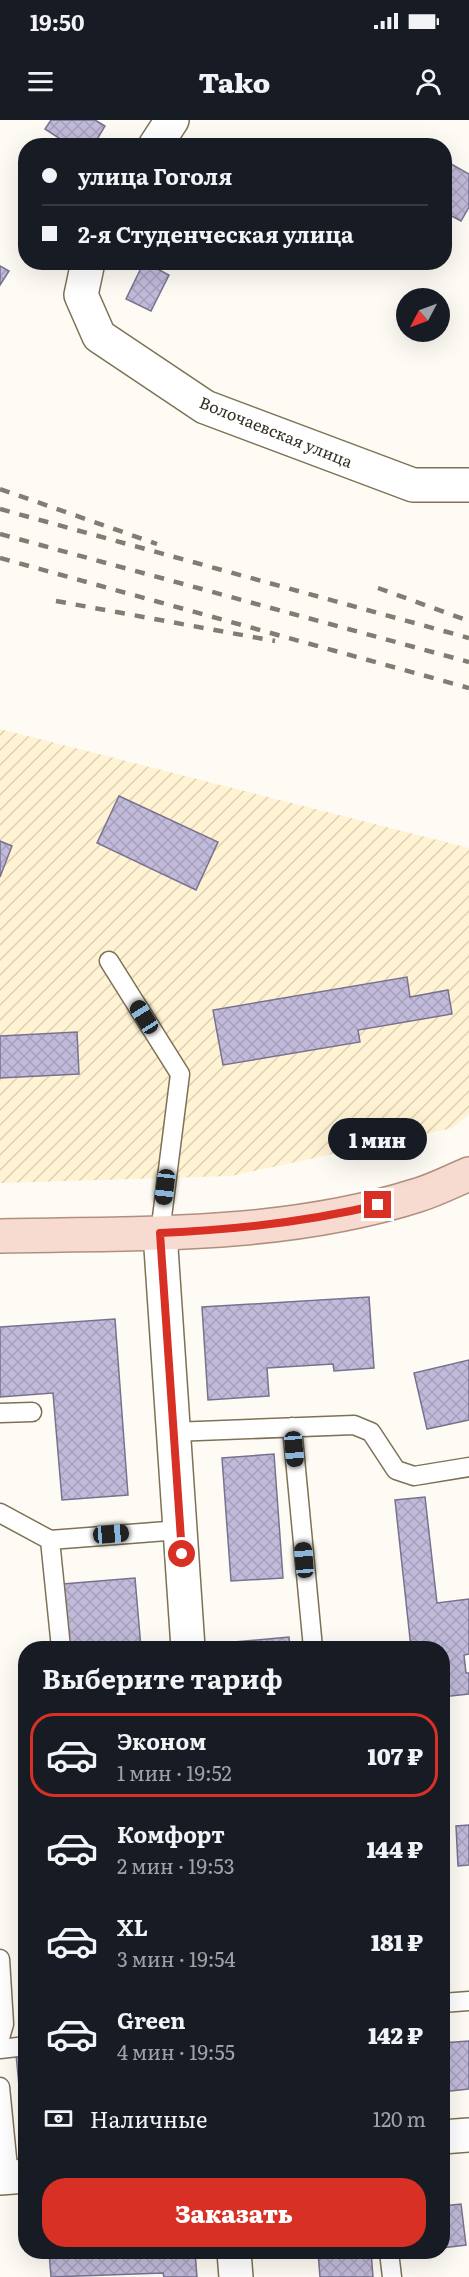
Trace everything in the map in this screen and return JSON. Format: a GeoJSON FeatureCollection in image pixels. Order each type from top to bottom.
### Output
{"type":"FeatureCollection","features":[{"type":"Feature","properties":{"kind":"main road"},"geometry":{"type":"LineString","coordinates":[[0,1236],[231,1230],[338,1215],[419,1195],[469,1174]]}},
{"type":"Feature","properties":{"kind":"street"},"geometry":{"type":"LineString","coordinates":[[160,138],[172,120]]}},
{"type":"Feature","properties":{"kind":"street","name":"Волочаевская улица"},"geometry":{"type":"LineString","coordinates":[[86,270],[81,295],[99,336],[205,407],[413,485],[469,485]]}},
{"type":"Feature","properties":{"kind":"street"},"geometry":{"type":"LineString","coordinates":[[160,1233],[188,1641]]}},
{"type":"Feature","properties":{"kind":"street"},"geometry":{"type":"LineString","coordinates":[[450,2136],[469,2135]]}},
{"type":"Feature","properties":{"kind":"street"},"geometry":{"type":"LineString","coordinates":[[235,2259],[236,2277]]}},
{"type":"Feature","properties":{"kind":"lane"},"geometry":{"type":"LineString","coordinates":[[109,961],[180,1074],[160,1233]]}},
{"type":"Feature","properties":{"kind":"lane"},"geometry":{"type":"LineString","coordinates":[[0,1413],[32,1412]]}},
{"type":"Feature","properties":{"kind":"lane"},"geometry":{"type":"LineString","coordinates":[[173,1432],[354,1425],[371,1432],[396,1470],[414,1476],[468,1472]]}},
{"type":"Feature","properties":{"kind":"lane"},"geometry":{"type":"LineString","coordinates":[[292,1427],[312,1641]]}},
{"type":"Feature","properties":{"kind":"lane"},"geometry":{"type":"LineString","coordinates":[[0,1513],[50,1540],[180,1530]]}},
{"type":"Feature","properties":{"kind":"lane"},"geometry":{"type":"LineString","coordinates":[[50,1540],[60,1641]]}},
{"type":"Feature","properties":{"kind":"lane"},"geometry":{"type":"LineString","coordinates":[[0,1959],[4,2024],[0,2038]]}},
{"type":"Feature","properties":{"kind":"lane"},"geometry":{"type":"LineString","coordinates":[[450,2002],[469,2001]]}},
{"type":"Feature","properties":{"kind":"lane"},"geometry":{"type":"LineString","coordinates":[[0,2049],[18,2047]]}},
{"type":"Feature","properties":{"kind":"lane"},"geometry":{"type":"LineString","coordinates":[[0,2087],[12,2177]]}},
{"type":"Feature","properties":{"kind":"lane"},"geometry":{"type":"LineString","coordinates":[[390,2259],[392,2277]]}},
{"type":"Feature","properties":{"kind":"shaded area"},"geometry":{"type":"Polygon","coordinates":[[[0,729],[469,848],[469,1114],[453,1128],[231,1176],[0,1183],[0,729]]]}},
{"type":"Feature","properties":{"kind":"building"},"geometry":{"type":"Polygon","coordinates":[[[51,120],[95,120],[105,126],[98,138],[59,138],[45,129],[51,120]]]}},
{"type":"Feature","properties":{"kind":"building"},"geometry":{"type":"Polygon","coordinates":[[[452,164],[469,174],[469,207],[461,221],[452,216],[452,164]]]}},
{"type":"Feature","properties":{"kind":"building"},"geometry":{"type":"Polygon","coordinates":[[[0,266],[9,271],[0,285],[0,266]]]}},
{"type":"Feature","properties":{"kind":"building"},"geometry":{"type":"Polygon","coordinates":[[[140,270],[159,270],[169,275],[151,311],[126,299],[140,270]]]}},
{"type":"Feature","properties":{"kind":"building"},"geometry":{"type":"Polygon","coordinates":[[[119,796],[218,842],[196,890],[97,843],[119,796]]]}},
{"type":"Feature","properties":{"kind":"building"},"geometry":{"type":"Polygon","coordinates":[[[0,841],[12,846],[0,877],[0,841]]]}},
{"type":"Feature","properties":{"kind":"building"},"geometry":{"type":"Polygon","coordinates":[[[407,977],[410,997],[448,990],[452,1014],[358,1030],[360,1042],[223,1065],[213,1010],[407,977]]]}},
{"type":"Feature","properties":{"kind":"building"},"geometry":{"type":"Polygon","coordinates":[[[77,1032],[79,1074],[0,1078],[0,1036],[77,1032]]]}},
{"type":"Feature","properties":{"kind":"building"},"geometry":{"type":"Polygon","coordinates":[[[369,1297],[374,1368],[334,1371],[333,1364],[267,1368],[269,1396],[208,1400],[202,1307],[369,1297]]]}},
{"type":"Feature","properties":{"kind":"building"},"geometry":{"type":"Polygon","coordinates":[[[115,1319],[128,1495],[62,1500],[53,1393],[0,1397],[0,1327],[115,1319]]]}},
{"type":"Feature","properties":{"kind":"building"},"geometry":{"type":"Polygon","coordinates":[[[469,1360],[469,1420],[427,1429],[414,1373],[469,1360]]]}},
{"type":"Feature","properties":{"kind":"building"},"geometry":{"type":"Polygon","coordinates":[[[274,1454],[283,1578],[231,1581],[222,1458],[274,1454]]]}},
{"type":"Feature","properties":{"kind":"building"},"geometry":{"type":"Polygon","coordinates":[[[425,1497],[437,1603],[469,1599],[469,1654],[464,1655],[466,1673],[469,1673],[469,1694],[450,1696],[450,1641],[410,1641],[395,1500],[425,1497]]]}},
{"type":"Feature","properties":{"kind":"building"},"geometry":{"type":"Polygon","coordinates":[[[135,1578],[140,1641],[68,1641],[63,1584],[135,1578]]]}},
{"type":"Feature","properties":{"kind":"building"},"geometry":{"type":"Polygon","coordinates":[[[289,1637],[289,1641],[246,1641],[289,1637]]]}},
{"type":"Feature","properties":{"kind":"building"},"geometry":{"type":"Polygon","coordinates":[[[469,1825],[469,1865],[458,1866],[456,1826],[469,1825]]]}},
{"type":"Feature","properties":{"kind":"building"},"geometry":{"type":"Polygon","coordinates":[[[469,2041],[469,2089],[450,2091],[450,2042],[469,2041]]]}},
{"type":"Feature","properties":{"kind":"building"},"geometry":{"type":"Polygon","coordinates":[[[461,2204],[466,2245],[450,2247],[450,2205],[461,2204]]]}},
{"type":"Feature","properties":{"kind":"building"},"geometry":{"type":"Polygon","coordinates":[[[50,2259],[196,2259],[197,2277],[164,2277],[163,2273],[51,2277],[50,2259]]]}},
{"type":"Feature","properties":{"kind":"building"},"geometry":{"type":"Polygon","coordinates":[[[319,2259],[372,2259],[373,2277],[320,2277],[319,2259]]]}},
{"type":"Feature","properties":{"kind":"railway"},"geometry":{"type":"LineString","coordinates":[[0,489],[157,544]]}},
{"type":"Feature","properties":{"kind":"railway"},"geometry":{"type":"LineString","coordinates":[[0,509],[469,638]]}},
{"type":"Feature","properties":{"kind":"railway"},"geometry":{"type":"LineString","coordinates":[[0,534],[469,662]]}},
{"type":"Feature","properties":{"kind":"railway"},"geometry":{"type":"LineString","coordinates":[[0,558],[469,688]]}},
{"type":"Feature","properties":{"kind":"railway"},"geometry":{"type":"LineString","coordinates":[[378,588],[469,621]]}},
{"type":"Feature","properties":{"kind":"railway"},"geometry":{"type":"LineString","coordinates":[[56,601],[275,641]]}},
{"type":"Feature","properties":{"kind":"route"},"geometry":{"type":"LineString","coordinates":[[182,1554],[160,1233],[231,1230],[338,1215],[378,1205]]}}]}
